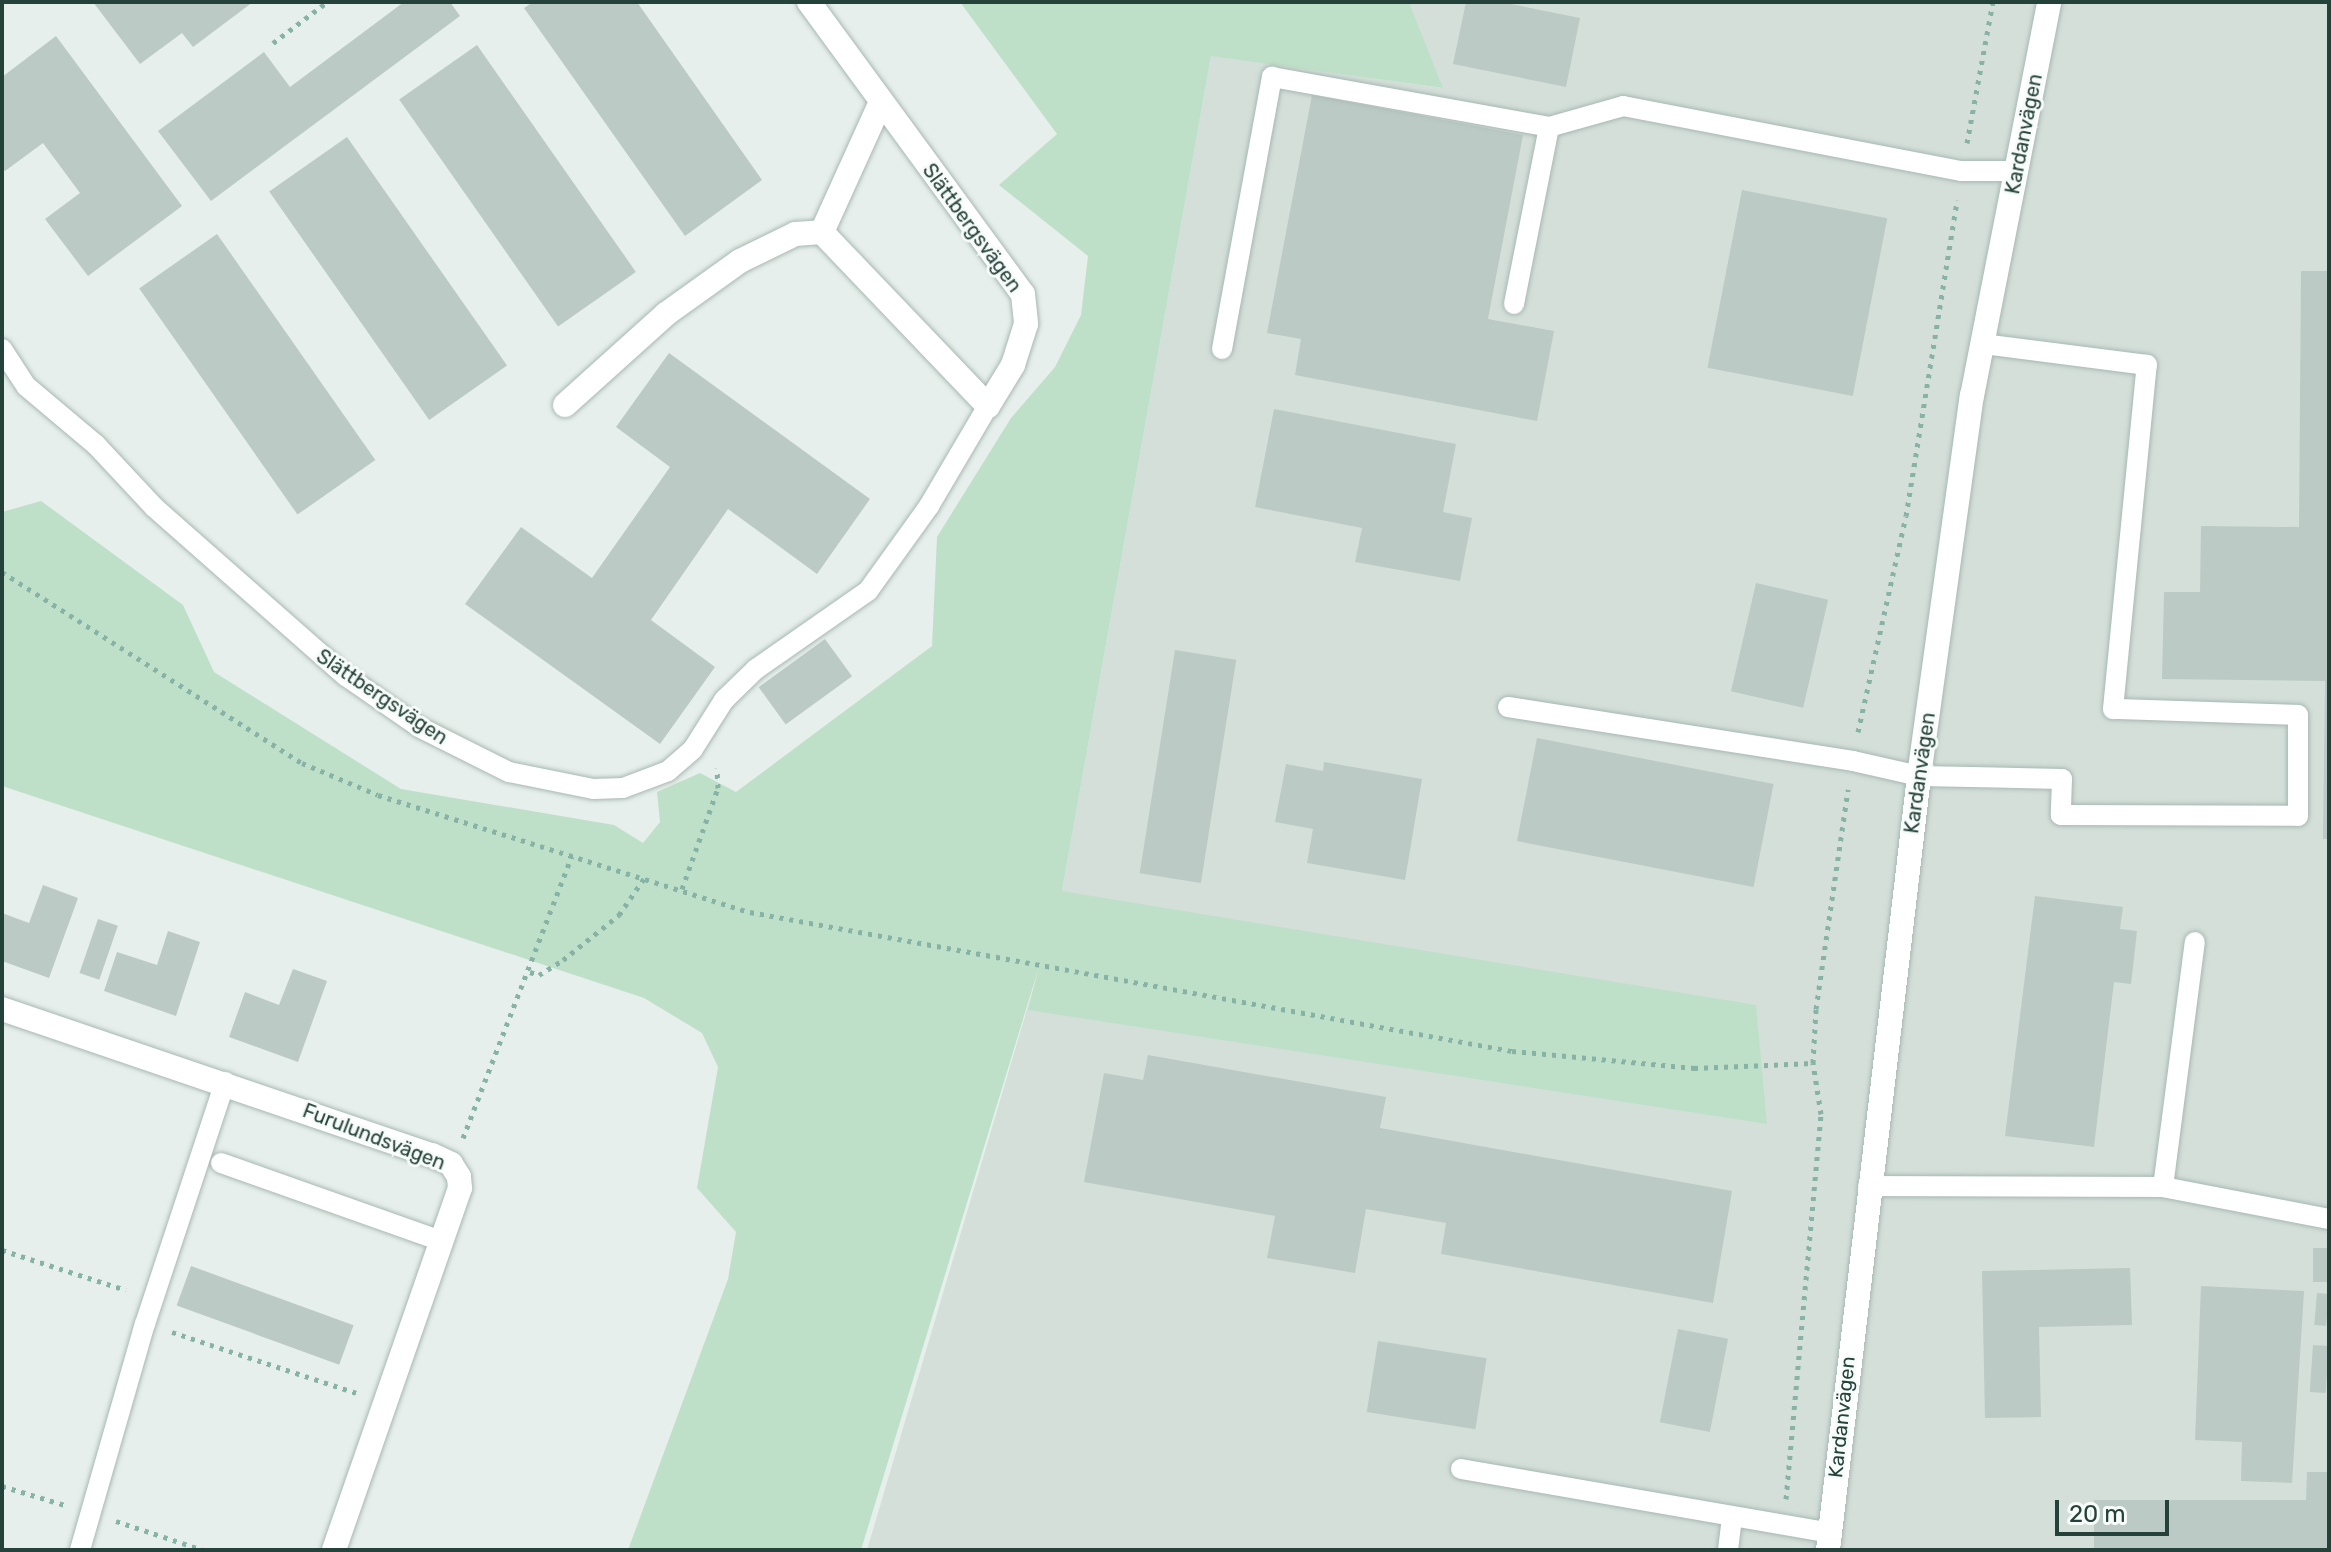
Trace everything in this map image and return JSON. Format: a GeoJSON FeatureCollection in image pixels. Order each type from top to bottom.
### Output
{"type":"FeatureCollection","features":[{"type":"Feature","properties":{"kind":"street","name":"Slättbergsvägen"},"geometry":{"type":"LineString","coordinates":[[809,2],[1023,294],[1026,324],[1013,365],[988,406]]}},
{"type":"Feature","properties":{"kind":"street","name":"Kardanvägen"},"geometry":{"type":"LineString","coordinates":[[1829,1542],[1868,1186],[1919,776],[1982,344],[2049,2]]}},
{"type":"Feature","properties":{"kind":"street"},"geometry":{"type":"LineString","coordinates":[[822,232],[881,102]]}},
{"type":"Feature","properties":{"kind":"street"},"geometry":{"type":"LineString","coordinates":[[565,405],[666,314],[740,261],[795,234],[822,232]]}},
{"type":"Feature","properties":{"kind":"street"},"geometry":{"type":"LineString","coordinates":[[822,232],[988,406]]}},
{"type":"Feature","properties":{"kind":"street","name":"Furulundsvägen"},"geometry":{"type":"LineString","coordinates":[[2,1009],[225,1082],[451,1164],[460,1188],[388,1403],[334,1550]]}},
{"type":"Feature","properties":{"kind":"lane"},"geometry":{"type":"LineString","coordinates":[[1222,349],[1272,77],[1549,127],[1623,106],[1961,171],[2016,171]]}},
{"type":"Feature","properties":{"kind":"lane"},"geometry":{"type":"LineString","coordinates":[[1514,304],[1549,127]]}},
{"type":"Feature","properties":{"kind":"lane"},"geometry":{"type":"LineString","coordinates":[[1508,707],[1919,776],[2062,779],[2061,815],[2298,816],[2298,715],[2113,709],[2147,365],[1982,344]]}},
{"type":"Feature","properties":{"kind":"lane","name":"Slättbergsvägen"},"geometry":{"type":"LineString","coordinates":[[2,349],[26,386],[96,445],[154,507],[299,639],[419,727],[509,772],[593,789],[645,783],[668,771],[708,731],[724,700],[756,669],[868,591],[929,506],[988,406]]}},
{"type":"Feature","properties":{"kind":"lane"},"geometry":{"type":"LineString","coordinates":[[2163,1187],[2195,942]]}},
{"type":"Feature","properties":{"kind":"lane"},"geometry":{"type":"LineString","coordinates":[[80,1550],[145,1324],[225,1082]]}},
{"type":"Feature","properties":{"kind":"lane"},"geometry":{"type":"LineString","coordinates":[[221,1163],[441,1241]]}},
{"type":"Feature","properties":{"kind":"lane"},"geometry":{"type":"LineString","coordinates":[[1868,1186],[2163,1187],[2329,1219]]}},
{"type":"Feature","properties":{"kind":"lane"},"geometry":{"type":"LineString","coordinates":[[1461,1469],[1732,1518],[1829,1542]]}},
{"type":"Feature","properties":{"kind":"lane"},"geometry":{"type":"LineString","coordinates":[[1728,1550],[1732,1518]]}},
{"type":"Feature","properties":{"kind":"path"},"geometry":{"type":"LineString","coordinates":[[273,43],[327,2]]}},
{"type":"Feature","properties":{"kind":"path"},"geometry":{"type":"LineString","coordinates":[[2,572],[302,763],[378,795],[750,912],[1512,1051],[1694,1068],[1813,1063]]}},
{"type":"Feature","properties":{"kind":"path"},"geometry":{"type":"LineString","coordinates":[[682,889],[718,788],[708,731]]}},
{"type":"Feature","properties":{"kind":"path"},"geometry":{"type":"LineString","coordinates":[[451,1164],[530,972],[572,856]]}},
{"type":"Feature","properties":{"kind":"path"},"geometry":{"type":"LineString","coordinates":[[530,972],[539,975],[608,924],[641,890],[645,877]]}},
{"type":"Feature","properties":{"kind":"path"},"geometry":{"type":"LineString","coordinates":[[2,1250],[154,1299]]}},
{"type":"Feature","properties":{"kind":"path"},"geometry":{"type":"LineString","coordinates":[[145,1324],[388,1403]]}},
{"type":"Feature","properties":{"kind":"path"},"geometry":{"type":"LineString","coordinates":[[2,1486],[203,1550]]}},
{"type":"Feature","properties":{"kind":"shaded area"},"geometry":{"type":"Polygon","coordinates":[[[1409,2],[2329,2],[2329,1550],[867,1550],[1062,891],[1211,55],[1442,88],[1409,2]]]}},
{"type":"Feature","properties":{"kind":"green space"},"geometry":{"type":"Polygon","coordinates":[[[960,2],[1409,2],[1443,88],[1211,56],[1062,891],[1756,1005],[1767,1124],[1028,1010],[1039,967],[861,1550],[628,1550],[728,1279],[736,1232],[697,1188],[718,1067],[702,1033],[644,998],[2,786],[2,512],[41,501],[183,605],[214,672],[401,789],[614,825],[643,843],[660,822],[657,792],[700,773],[736,792],[932,646],[937,537],[1011,418],[1055,367],[1081,315],[1088,256],[999,185],[1057,134],[960,2]]]}},
{"type":"Feature","properties":{"kind":"building"},"geometry":{"type":"Polygon","coordinates":[[[93,2],[253,2],[193,47],[182,33],[140,64],[93,2]]]}},
{"type":"Feature","properties":{"kind":"building"},"geometry":{"type":"Polygon","coordinates":[[[404,2],[450,2],[460,16],[211,201],[158,131],[264,52],[290,87],[404,2]]]}},
{"type":"Feature","properties":{"kind":"building"},"geometry":{"type":"Polygon","coordinates":[[[533,2],[637,2],[762,180],[685,236],[524,8],[533,2]]]}},
{"type":"Feature","properties":{"kind":"building"},"geometry":{"type":"Polygon","coordinates":[[[1466,2],[1501,2],[1580,18],[1566,87],[1453,64],[1466,2]]]}},
{"type":"Feature","properties":{"kind":"building"},"geometry":{"type":"Polygon","coordinates":[[[56,36],[182,206],[88,276],[45,219],[80,193],[43,143],[5,171],[2,167],[2,77],[56,36]]]}},
{"type":"Feature","properties":{"kind":"building"},"geometry":{"type":"Polygon","coordinates":[[[477,45],[636,272],[558,326],[399,99],[477,45]]]}},
{"type":"Feature","properties":{"kind":"building"},"geometry":{"type":"Polygon","coordinates":[[[1312,95],[1523,135],[1488,319],[1554,331],[1537,421],[1295,375],[1301,339],[1267,333],[1312,95]]]}},
{"type":"Feature","properties":{"kind":"building"},"geometry":{"type":"Polygon","coordinates":[[[347,137],[507,366],[429,420],[269,191],[347,137]]]}},
{"type":"Feature","properties":{"kind":"building"},"geometry":{"type":"Polygon","coordinates":[[[1742,190],[1887,218],[1853,396],[1707,368],[1742,190]]]}},
{"type":"Feature","properties":{"kind":"building"},"geometry":{"type":"Polygon","coordinates":[[[217,234],[375,460],[297,515],[139,288],[217,234]]]}},
{"type":"Feature","properties":{"kind":"building"},"geometry":{"type":"Polygon","coordinates":[[[2301,271],[2329,271],[2329,839],[2323,839],[2325,681],[2162,679],[2164,592],[2200,592],[2201,526],[2299,527],[2301,271]]]}},
{"type":"Feature","properties":{"kind":"building"},"geometry":{"type":"Polygon","coordinates":[[[669,353],[870,499],[817,574],[728,509],[651,620],[715,667],[660,744],[465,604],[521,527],[592,578],[670,467],[616,427],[669,353]]]}},
{"type":"Feature","properties":{"kind":"building"},"geometry":{"type":"Polygon","coordinates":[[[1274,409],[1456,444],[1443,512],[1472,518],[1460,581],[1355,562],[1362,528],[1255,507],[1274,409]]]}},
{"type":"Feature","properties":{"kind":"building"},"geometry":{"type":"Polygon","coordinates":[[[1756,583],[1828,600],[1803,708],[1731,691],[1756,583]]]}},
{"type":"Feature","properties":{"kind":"building"},"geometry":{"type":"Polygon","coordinates":[[[825,639],[852,676],[786,724],[759,687],[825,639]]]}},
{"type":"Feature","properties":{"kind":"building"},"geometry":{"type":"Polygon","coordinates":[[[1175,650],[1236,660],[1201,883],[1140,873],[1175,650]]]}},
{"type":"Feature","properties":{"kind":"building"},"geometry":{"type":"Polygon","coordinates":[[[1537,738],[1774,784],[1754,887],[1517,841],[1537,738]]]}},
{"type":"Feature","properties":{"kind":"building"},"geometry":{"type":"Polygon","coordinates":[[[1324,762],[1422,779],[1405,880],[1307,863],[1313,829],[1275,822],[1286,764],[1323,771],[1324,762]]]}},
{"type":"Feature","properties":{"kind":"building"},"geometry":{"type":"Polygon","coordinates":[[[43,885],[78,898],[49,978],[2,961],[2,913],[29,923],[43,885]]]}},
{"type":"Feature","properties":{"kind":"building"},"geometry":{"type":"Polygon","coordinates":[[[2035,896],[2123,907],[2120,929],[2137,931],[2131,984],[2114,982],[2094,1147],[2005,1136],[2035,896]]]}},
{"type":"Feature","properties":{"kind":"building"},"geometry":{"type":"Polygon","coordinates":[[[98,919],[118,926],[99,980],[79,973],[98,919]]]}},
{"type":"Feature","properties":{"kind":"building"},"geometry":{"type":"Polygon","coordinates":[[[168,931],[200,942],[176,1016],[104,991],[117,952],[157,965],[168,931]]]}},
{"type":"Feature","properties":{"kind":"building"},"geometry":{"type":"Polygon","coordinates":[[[293,969],[327,981],[298,1062],[229,1037],[245,992],[279,1005],[293,969]]]}},
{"type":"Feature","properties":{"kind":"building"},"geometry":{"type":"Polygon","coordinates":[[[1148,1055],[1386,1097],[1380,1128],[1732,1191],[1713,1303],[1441,1254],[1446,1223],[1366,1209],[1355,1273],[1267,1258],[1275,1216],[1084,1182],[1104,1073],[1143,1080],[1148,1055]]]}},
{"type":"Feature","properties":{"kind":"building"},"geometry":{"type":"Polygon","coordinates":[[[2313,1248],[2329,1248],[2329,1282],[2313,1282],[2313,1248]]]}},
{"type":"Feature","properties":{"kind":"building"},"geometry":{"type":"Polygon","coordinates":[[[191,1266],[354,1325],[339,1365],[177,1305],[191,1266]]]}},
{"type":"Feature","properties":{"kind":"building"},"geometry":{"type":"Polygon","coordinates":[[[2130,1268],[2132,1325],[2039,1327],[2041,1417],[1985,1418],[1982,1271],[2130,1268]]]}},
{"type":"Feature","properties":{"kind":"building"},"geometry":{"type":"Polygon","coordinates":[[[2201,1286],[2304,1291],[2292,1483],[2241,1481],[2242,1442],[2195,1440],[2201,1286]]]}},
{"type":"Feature","properties":{"kind":"building"},"geometry":{"type":"Polygon","coordinates":[[[2317,1293],[2329,1294],[2326,1326],[2314,1325],[2317,1293]]]}},
{"type":"Feature","properties":{"kind":"building"},"geometry":{"type":"Polygon","coordinates":[[[1678,1329],[1728,1339],[1710,1432],[1660,1422],[1678,1329]]]}},
{"type":"Feature","properties":{"kind":"building"},"geometry":{"type":"Polygon","coordinates":[[[1378,1341],[1487,1358],[1475,1429],[1367,1412],[1378,1341]]]}},
{"type":"Feature","properties":{"kind":"building"},"geometry":{"type":"Polygon","coordinates":[[[2313,1345],[2329,1346],[2326,1393],[2310,1392],[2313,1345]]]}},
{"type":"Feature","properties":{"kind":"building"},"geometry":{"type":"Polygon","coordinates":[[[2307,1472],[2329,1472],[2329,1550],[2094,1550],[2094,1500],[2306,1500],[2307,1472]]]}}]}
